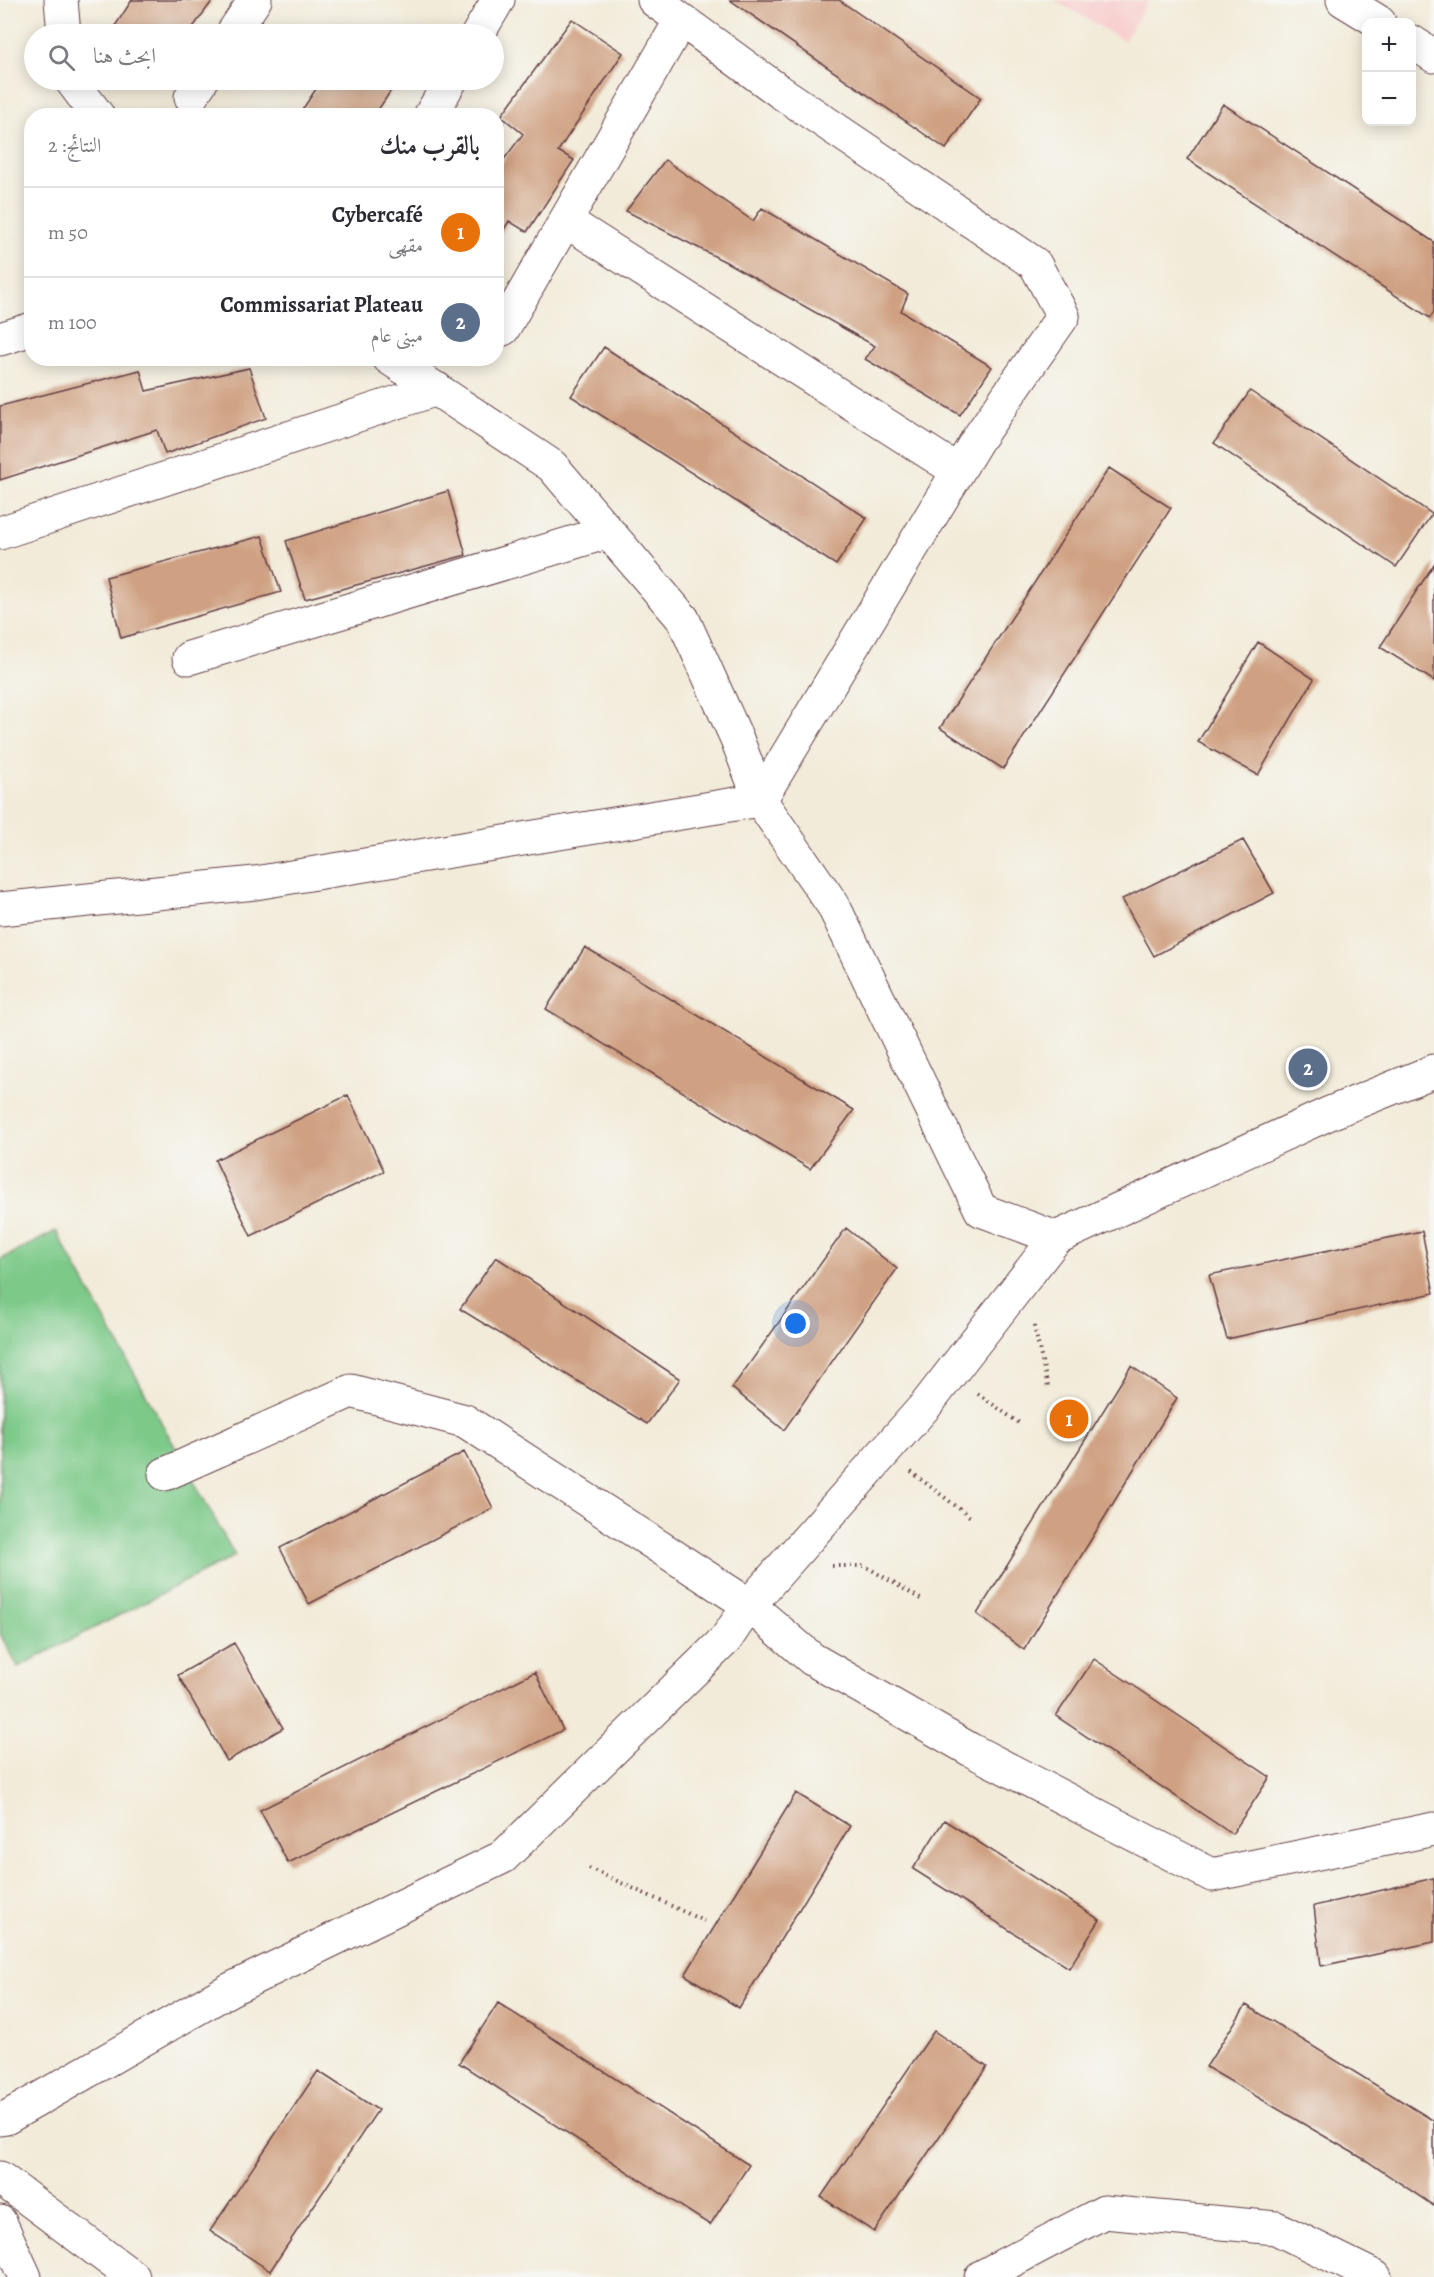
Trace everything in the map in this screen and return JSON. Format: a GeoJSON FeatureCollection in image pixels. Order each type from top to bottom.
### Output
{"type":"FeatureCollection","features":[{"type":"Feature","properties":{"kind":"street"},"geometry":{"type":"LineString","coordinates":[[61,0],[63,24]]}},
{"type":"Feature","properties":{"kind":"street"},"geometry":{"type":"LineString","coordinates":[[239,24],[255,0]]}},
{"type":"Feature","properties":{"kind":"street"},"geometry":{"type":"LineString","coordinates":[[484,24],[498,0]]}},
{"type":"Feature","properties":{"kind":"street"},"geometry":{"type":"LineString","coordinates":[[0,909],[255,883],[760,800],[977,440],[1062,316],[1035,264],[779,92],[654,0]]}},
{"type":"Feature","properties":{"kind":"street"},"geometry":{"type":"LineString","coordinates":[[1343,0],[1372,18]]}},
{"type":"Feature","properties":{"kind":"street"},"geometry":{"type":"LineString","coordinates":[[504,327],[681,20]]}},
{"type":"Feature","properties":{"kind":"street"},"geometry":{"type":"LineString","coordinates":[[1416,45],[1434,56]]}},
{"type":"Feature","properties":{"kind":"street"},"geometry":{"type":"LineString","coordinates":[[78,90],[92,108]]}},
{"type":"Feature","properties":{"kind":"street"},"geometry":{"type":"LineString","coordinates":[[435,108],[445,90]]}},
{"type":"Feature","properties":{"kind":"street"},"geometry":{"type":"LineString","coordinates":[[566,221],[958,471]]}},
{"type":"Feature","properties":{"kind":"street"},"geometry":{"type":"LineString","coordinates":[[0,339],[24,332]]}},
{"type":"Feature","properties":{"kind":"street"},"geometry":{"type":"LineString","coordinates":[[401,366],[552,466],[683,619],[737,740],[760,800],[833,905],[981,1210],[1056,1238]]}},
{"type":"Feature","properties":{"kind":"street"},"geometry":{"type":"LineString","coordinates":[[0,533],[437,389]]}},
{"type":"Feature","properties":{"kind":"street"},"geometry":{"type":"LineString","coordinates":[[189,658],[608,532]]}},
{"type":"Feature","properties":{"kind":"street"},"geometry":{"type":"LineString","coordinates":[[0,2119],[6,2118],[229,1990],[503,1857],[726,1639],[748,1605],[927,1405],[1056,1238],[1330,1113],[1434,1071]]}},
{"type":"Feature","properties":{"kind":"street"},"geometry":{"type":"LineString","coordinates":[[165,1474],[351,1391],[465,1421],[748,1605],[812,1659],[971,1750],[1212,1875],[1434,1829]]}},
{"type":"Feature","properties":{"kind":"street"},"geometry":{"type":"LineString","coordinates":[[0,2178],[133,2277]]}},
{"type":"Feature","properties":{"kind":"street"},"geometry":{"type":"LineString","coordinates":[[981,2277],[1104,2212],[1276,2228],[1375,2277]]}},
{"type":"Feature","properties":{"kind":"street"},"geometry":{"type":"LineString","coordinates":[[0,2222],[25,2277]]}},
{"type":"Feature","properties":{"kind":"path"},"geometry":{"type":"LineString","coordinates":[[1024,1280],[1048,1387]]}},
{"type":"Feature","properties":{"kind":"path"},"geometry":{"type":"LineString","coordinates":[[953,1371],[980,1395],[1022,1425]]}},
{"type":"Feature","properties":{"kind":"path"},"geometry":{"type":"LineString","coordinates":[[884,1453],[973,1519]]}},
{"type":"Feature","properties":{"kind":"path"},"geometry":{"type":"LineString","coordinates":[[780,1571],[830,1566],[865,1566],[924,1600]]}},
{"type":"Feature","properties":{"kind":"path"},"geometry":{"type":"LineString","coordinates":[[589,1868],[704,1921]]}},
{"type":"Feature","properties":{"kind":"shaded area"},"geometry":{"type":"Polygon","coordinates":[[[1054,0],[1149,0],[1124,41],[1054,0]]]}},
{"type":"Feature","properties":{"kind":"green space"},"geometry":{"type":"Polygon","coordinates":[[[56,1231],[235,1556],[18,1667],[0,1634],[0,1260],[56,1231]]]}},
{"type":"Feature","properties":{"kind":"building"},"geometry":{"type":"Polygon","coordinates":[[[132,0],[213,0],[195,24],[116,24],[132,0]]]}},
{"type":"Feature","properties":{"kind":"building"},"geometry":{"type":"Polygon","coordinates":[[[730,0],[839,0],[981,98],[946,149],[730,0]]]}},
{"type":"Feature","properties":{"kind":"building"},"geometry":{"type":"Polygon","coordinates":[[[572,19],[623,53],[558,151],[574,160],[527,232],[509,221],[504,229],[504,159],[523,134],[504,118],[504,112],[572,19]]]}},
{"type":"Feature","properties":{"kind":"building"},"geometry":{"type":"Polygon","coordinates":[[[315,90],[391,90],[379,108],[303,108],[315,90]]]}},
{"type":"Feature","properties":{"kind":"building"},"geometry":{"type":"Polygon","coordinates":[[[1223,104],[1434,242],[1434,312],[1430,318],[1187,159],[1223,104]]]}},
{"type":"Feature","properties":{"kind":"building"},"geometry":{"type":"Polygon","coordinates":[[[665,160],[753,221],[762,208],[908,294],[901,311],[992,367],[960,415],[865,359],[875,346],[726,262],[626,211],[665,160]]]}},
{"type":"Feature","properties":{"kind":"building"},"geometry":{"type":"Polygon","coordinates":[[[604,347],[867,518],[836,565],[571,396],[604,347]]]}},
{"type":"Feature","properties":{"kind":"building"},"geometry":{"type":"Polygon","coordinates":[[[249,368],[266,418],[165,454],[157,430],[0,480],[0,406],[140,370],[146,391],[249,368]]]}},
{"type":"Feature","properties":{"kind":"building"},"geometry":{"type":"Polygon","coordinates":[[[1250,391],[1432,514],[1396,567],[1214,443],[1250,391]]]}},
{"type":"Feature","properties":{"kind":"building"},"geometry":{"type":"Polygon","coordinates":[[[1109,468],[1171,508],[1003,769],[940,728],[1109,468]]]}},
{"type":"Feature","properties":{"kind":"building"},"geometry":{"type":"Polygon","coordinates":[[[448,491],[466,555],[305,599],[286,541],[448,491]]]}},
{"type":"Feature","properties":{"kind":"building"},"geometry":{"type":"Polygon","coordinates":[[[262,536],[281,592],[121,638],[106,577],[262,536]]]}},
{"type":"Feature","properties":{"kind":"building"},"geometry":{"type":"Polygon","coordinates":[[[1434,564],[1434,681],[1380,647],[1434,564]]]}},
{"type":"Feature","properties":{"kind":"building"},"geometry":{"type":"Polygon","coordinates":[[[1258,642],[1314,679],[1258,775],[1198,742],[1258,642]]]}},
{"type":"Feature","properties":{"kind":"building"},"geometry":{"type":"Polygon","coordinates":[[[1243,840],[1274,893],[1154,956],[1122,899],[1243,840]]]}},
{"type":"Feature","properties":{"kind":"building"},"geometry":{"type":"Polygon","coordinates":[[[585,947],[854,1110],[810,1169],[546,1009],[585,947]]]}},
{"type":"Feature","properties":{"kind":"building"},"geometry":{"type":"Polygon","coordinates":[[[348,1095],[384,1171],[251,1236],[215,1160],[348,1095]]]}},
{"type":"Feature","properties":{"kind":"building"},"geometry":{"type":"Polygon","coordinates":[[[846,1228],[897,1269],[784,1430],[732,1388],[846,1228]]]}},
{"type":"Feature","properties":{"kind":"building"},"geometry":{"type":"Polygon","coordinates":[[[1422,1231],[1434,1293],[1227,1339],[1209,1275],[1422,1231]]]}},
{"type":"Feature","properties":{"kind":"building"},"geometry":{"type":"Polygon","coordinates":[[[496,1257],[680,1379],[647,1424],[460,1309],[496,1257]]]}},
{"type":"Feature","properties":{"kind":"building"},"geometry":{"type":"Polygon","coordinates":[[[1131,1366],[1177,1398],[1024,1650],[977,1614],[1131,1366]]]}},
{"type":"Feature","properties":{"kind":"building"},"geometry":{"type":"Polygon","coordinates":[[[464,1452],[493,1508],[309,1604],[280,1548],[464,1452]]]}},
{"type":"Feature","properties":{"kind":"building"},"geometry":{"type":"Polygon","coordinates":[[[234,1643],[283,1728],[227,1761],[178,1675],[234,1643]]]}},
{"type":"Feature","properties":{"kind":"building"},"geometry":{"type":"Polygon","coordinates":[[[1094,1659],[1270,1777],[1232,1834],[1056,1716],[1094,1659]]]}},
{"type":"Feature","properties":{"kind":"building"},"geometry":{"type":"Polygon","coordinates":[[[535,1672],[563,1730],[288,1863],[260,1810],[535,1672]]]}},
{"type":"Feature","properties":{"kind":"building"},"geometry":{"type":"Polygon","coordinates":[[[796,1793],[850,1826],[739,2008],[685,1975],[796,1793]]]}},
{"type":"Feature","properties":{"kind":"building"},"geometry":{"type":"Polygon","coordinates":[[[944,1820],[1100,1920],[1069,1968],[913,1869],[944,1820]]]}},
{"type":"Feature","properties":{"kind":"building"},"geometry":{"type":"Polygon","coordinates":[[[1434,1878],[1434,1942],[1321,1966],[1314,1906],[1434,1878]]]}},
{"type":"Feature","properties":{"kind":"building"},"geometry":{"type":"Polygon","coordinates":[[[498,2003],[749,2165],[710,2225],[459,2063],[498,2003]]]}},
{"type":"Feature","properties":{"kind":"building"},"geometry":{"type":"Polygon","coordinates":[[[1246,2005],[1434,2121],[1434,2206],[1367,2161],[1206,2067],[1246,2005]]]}},
{"type":"Feature","properties":{"kind":"building"},"geometry":{"type":"Polygon","coordinates":[[[934,2031],[987,2067],[874,2232],[821,2197],[934,2031]]]}},
{"type":"Feature","properties":{"kind":"building"},"geometry":{"type":"Polygon","coordinates":[[[318,2071],[378,2110],[270,2271],[210,2231],[318,2071]]]}},
{"type":"Feature","properties":{"kind":"place","name":"Commissariat Plateau"},"geometry":{"type":"Point","coordinates":[1308,1068]}},
{"type":"Feature","properties":{"kind":"place","name":"Cybercafé"},"geometry":{"type":"Point","coordinates":[1069,1419]}}]}
